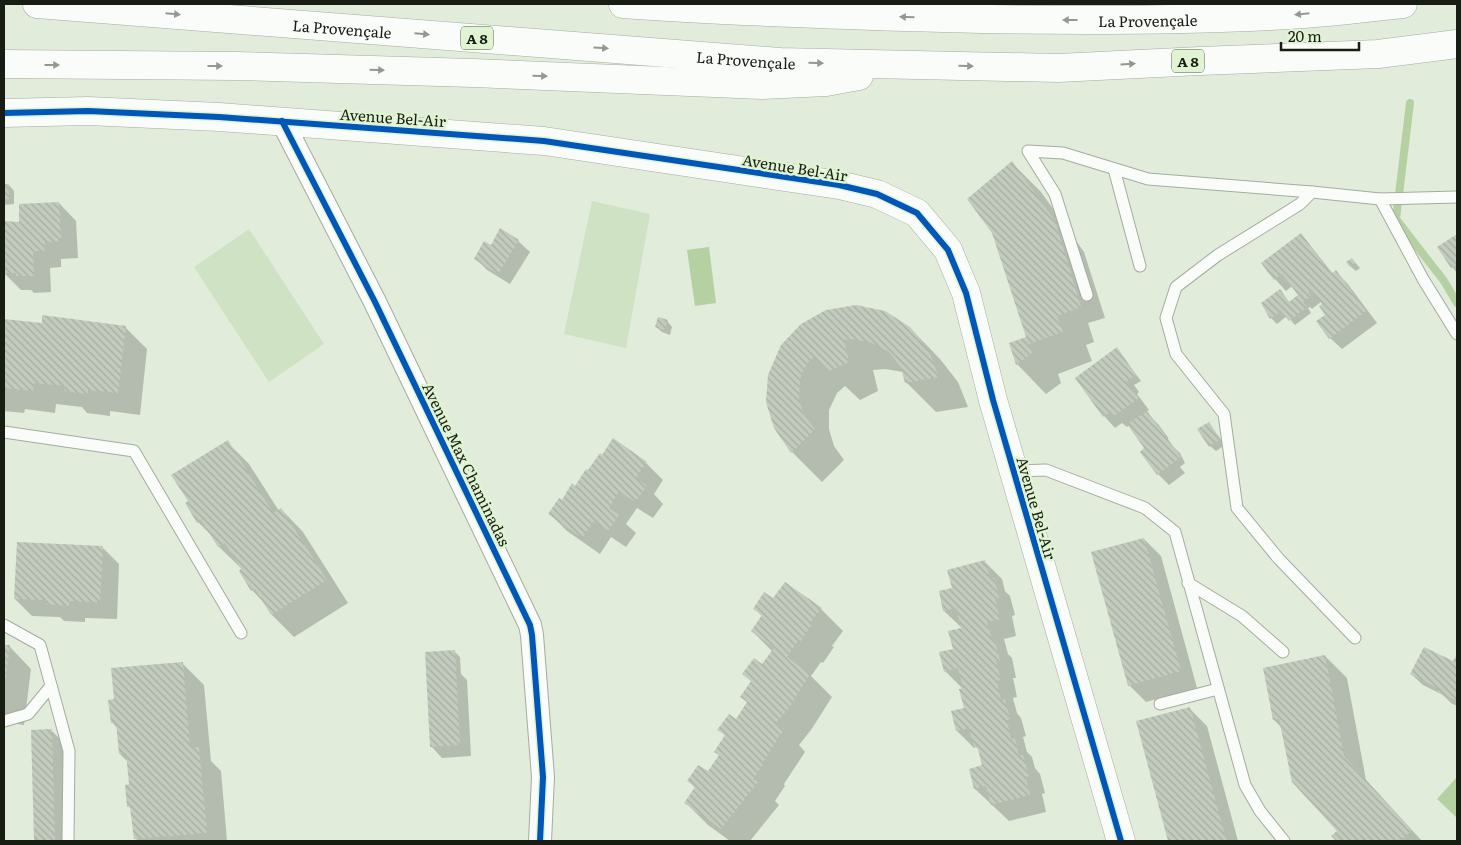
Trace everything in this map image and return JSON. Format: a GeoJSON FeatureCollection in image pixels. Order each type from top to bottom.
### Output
{"type":"FeatureCollection","features":[{"type":"Feature","properties":{"kind":"main road","name":"La Provençale"},"geometry":{"type":"LineString","coordinates":[[37,4],[780,62],[1058,68],[1378,54],[1457,44]]}},
{"type":"Feature","properties":{"kind":"main road","name":"La Provençale"},"geometry":{"type":"LineString","coordinates":[[622,4],[714,10],[986,20],[1157,21],[1292,15],[1403,4]]}},
{"type":"Feature","properties":{"kind":"main road"},"geometry":{"type":"LineString","coordinates":[[665,4],[714,10]]}},
{"type":"Feature","properties":{"kind":"main road"},"geometry":{"type":"LineString","coordinates":[[4,64],[244,66],[463,72],[762,85],[826,82],[917,65]]}},
{"type":"Feature","properties":{"kind":"main road","name":"Avenue Bel-Air"},"geometry":{"type":"LineString","coordinates":[[4,113],[88,111],[282,121],[544,141],[839,186],[877,194],[917,213],[948,250],[966,293],[993,400],[1121,841]]}},
{"type":"Feature","properties":{"kind":"street","name":"Avenue Max Chaminadas"},"geometry":{"type":"LineString","coordinates":[[282,121],[379,310],[530,625],[543,777],[540,841]]}},
{"type":"Feature","properties":{"kind":"lane"},"geometry":{"type":"LineString","coordinates":[[1087,295],[1055,194],[1028,151],[1063,153],[1148,179],[1380,199],[1457,197]]}},
{"type":"Feature","properties":{"kind":"lane"},"geometry":{"type":"LineString","coordinates":[[1114,169],[1140,266]]}},
{"type":"Feature","properties":{"kind":"lane"},"geometry":{"type":"LineString","coordinates":[[1312,192],[1300,204],[1218,255],[1176,287],[1166,318],[1176,354],[1224,414],[1236,508],[1278,558],[1355,638]]}},
{"type":"Feature","properties":{"kind":"lane"},"geometry":{"type":"LineString","coordinates":[[1380,199],[1423,279],[1457,334]]}},
{"type":"Feature","properties":{"kind":"lane"},"geometry":{"type":"LineString","coordinates":[[4,432],[134,451],[241,633]]}},
{"type":"Feature","properties":{"kind":"lane"},"geometry":{"type":"LineString","coordinates":[[1014,471],[1046,470],[1145,508],[1174,532],[1245,785],[1260,811],[1284,841]]}},
{"type":"Feature","properties":{"kind":"lane"},"geometry":{"type":"LineString","coordinates":[[1188,583],[1242,616],[1283,652]]}},
{"type":"Feature","properties":{"kind":"lane"},"geometry":{"type":"LineString","coordinates":[[4,625],[40,645],[69,751],[68,841]]}},
{"type":"Feature","properties":{"kind":"lane"},"geometry":{"type":"LineString","coordinates":[[4,721],[28,714],[51,686]]}},
{"type":"Feature","properties":{"kind":"lane"},"geometry":{"type":"LineString","coordinates":[[1160,704],[1218,689]]}},
{"type":"Feature","properties":{"kind":"shaded area"},"geometry":{"type":"Polygon","coordinates":[[[592,201],[650,214],[626,348],[564,334],[592,201]]]}},
{"type":"Feature","properties":{"kind":"shaded area"},"geometry":{"type":"Polygon","coordinates":[[[249,229],[324,344],[269,382],[194,267],[249,229]]]}},
{"type":"Feature","properties":{"kind":"shaded area"},"geometry":{"type":"Polygon","coordinates":[[[709,247],[716,303],[695,306],[687,250],[709,247]]]}},
{"type":"Feature","properties":{"kind":"shaded area"},"geometry":{"type":"Polygon","coordinates":[[[1457,777],[1457,818],[1437,799],[1457,777]]]}},
{"type":"Feature","properties":{"kind":"building"},"geometry":{"type":"Polygon","coordinates":[[[1012,161],[1055,221],[1081,307],[1057,316],[1063,332],[1029,344],[1032,353],[1016,365],[1009,343],[1026,337],[992,233],[967,199],[1012,161]]]}},
{"type":"Feature","properties":{"kind":"building"},"geometry":{"type":"Polygon","coordinates":[[[4,184],[9,184],[9,199],[4,200],[4,184]]]}},
{"type":"Feature","properties":{"kind":"building"},"geometry":{"type":"Polygon","coordinates":[[[59,202],[61,241],[45,242],[44,251],[33,251],[34,276],[16,276],[16,273],[4,273],[4,221],[19,222],[19,204],[59,202]]]}},
{"type":"Feature","properties":{"kind":"building"},"geometry":{"type":"Polygon","coordinates":[[[500,228],[519,240],[498,274],[474,259],[484,241],[491,245],[500,228]]]}},
{"type":"Feature","properties":{"kind":"building"},"geometry":{"type":"Polygon","coordinates":[[[1301,233],[1331,274],[1336,270],[1366,311],[1329,339],[1316,321],[1325,315],[1319,306],[1322,304],[1311,289],[1308,292],[1311,296],[1303,302],[1307,307],[1289,321],[1281,311],[1270,319],[1261,303],[1280,289],[1289,302],[1298,295],[1282,274],[1274,280],[1261,263],[1301,233]]]}},
{"type":"Feature","properties":{"kind":"building"},"geometry":{"type":"Polygon","coordinates":[[[1457,234],[1457,264],[1451,268],[1437,247],[1457,234]]]}},
{"type":"Feature","properties":{"kind":"building"},"geometry":{"type":"Polygon","coordinates":[[[1352,258],[1355,263],[1350,267],[1346,262],[1352,258]]]}},
{"type":"Feature","properties":{"kind":"building"},"geometry":{"type":"Polygon","coordinates":[[[856,305],[885,311],[910,327],[929,351],[939,377],[905,383],[901,368],[889,352],[872,343],[854,339],[844,340],[849,362],[829,371],[814,357],[807,363],[800,379],[799,399],[804,415],[815,429],[791,453],[774,428],[766,402],[768,375],[781,345],[801,324],[826,310],[856,305]]]}},
{"type":"Feature","properties":{"kind":"building"},"geometry":{"type":"Polygon","coordinates":[[[42,315],[126,326],[118,393],[88,390],[88,394],[64,391],[65,386],[34,383],[33,391],[4,388],[4,319],[42,323],[42,315]]]}},
{"type":"Feature","properties":{"kind":"building"},"geometry":{"type":"Polygon","coordinates":[[[658,317],[668,320],[664,330],[655,327],[658,317]]]}},
{"type":"Feature","properties":{"kind":"building"},"geometry":{"type":"Polygon","coordinates":[[[1117,347],[1136,375],[1126,382],[1139,398],[1114,416],[1111,411],[1103,417],[1075,378],[1117,347]]]}},
{"type":"Feature","properties":{"kind":"building"},"geometry":{"type":"Polygon","coordinates":[[[1147,411],[1181,457],[1157,475],[1140,452],[1144,448],[1127,424],[1147,411]]]}},
{"type":"Feature","properties":{"kind":"building"},"geometry":{"type":"Polygon","coordinates":[[[1209,422],[1220,439],[1209,447],[1197,429],[1209,422]]]}},
{"type":"Feature","properties":{"kind":"building"},"geometry":{"type":"Polygon","coordinates":[[[613,438],[647,462],[636,478],[647,486],[635,502],[619,491],[609,508],[619,515],[608,531],[594,521],[582,538],[548,514],[559,498],[562,500],[572,483],[575,486],[586,469],[588,470],[600,453],[602,455],[613,438]]]}},
{"type":"Feature","properties":{"kind":"building"},"geometry":{"type":"Polygon","coordinates":[[[228,440],[273,513],[281,508],[327,580],[271,615],[255,589],[251,591],[239,571],[241,569],[225,543],[218,547],[201,520],[197,523],[185,503],[188,501],[171,475],[228,440]]]}},
{"type":"Feature","properties":{"kind":"building"},"geometry":{"type":"Polygon","coordinates":[[[1144,538],[1181,671],[1128,686],[1091,552],[1144,538]]]}},
{"type":"Feature","properties":{"kind":"building"},"geometry":{"type":"Polygon","coordinates":[[[17,542],[103,546],[100,602],[69,601],[69,606],[46,604],[46,600],[14,599],[17,542]]]}},
{"type":"Feature","properties":{"kind":"building"},"geometry":{"type":"Polygon","coordinates":[[[985,560],[990,579],[994,578],[999,598],[995,599],[1000,619],[987,622],[992,640],[995,640],[1000,661],[996,661],[1001,680],[997,681],[1001,700],[1005,699],[1010,719],[1007,720],[1011,739],[1015,738],[1019,756],[1023,755],[1029,776],[1026,777],[1030,795],[991,805],[986,786],[974,789],[969,769],[982,765],[977,746],[974,747],[969,728],[956,731],[951,711],[964,708],[959,689],[963,688],[958,668],[944,672],[939,652],[953,649],[948,631],[961,628],[956,608],[943,611],[939,591],[952,588],[947,570],[985,560]]]}},
{"type":"Feature","properties":{"kind":"building"},"geometry":{"type":"Polygon","coordinates":[[[785,582],[822,608],[810,623],[812,624],[800,642],[798,641],[787,657],[810,674],[789,708],[776,723],[784,729],[753,779],[758,782],[721,829],[684,803],[695,787],[687,781],[698,765],[708,771],[719,755],[714,752],[725,735],[717,730],[729,714],[736,719],[747,702],[740,697],[751,681],[742,674],[754,658],[762,664],[774,648],[751,631],[762,615],[753,609],[764,592],[773,598],[785,582]]]}},
{"type":"Feature","properties":{"kind":"building"},"geometry":{"type":"Polygon","coordinates":[[[4,645],[10,645],[5,682],[4,682],[4,645]]]}},
{"type":"Feature","properties":{"kind":"building"},"geometry":{"type":"Polygon","coordinates":[[[1424,647],[1453,661],[1457,656],[1457,696],[1455,700],[1438,692],[1439,689],[1410,674],[1424,647]]]}},
{"type":"Feature","properties":{"kind":"building"},"geometry":{"type":"Polygon","coordinates":[[[455,650],[460,745],[430,747],[425,652],[455,650]]]}},
{"type":"Feature","properties":{"kind":"building"},"geometry":{"type":"Polygon","coordinates":[[[1325,655],[1344,756],[1412,830],[1400,841],[1336,841],[1331,836],[1337,831],[1292,782],[1279,719],[1273,720],[1263,668],[1325,655]]]}},
{"type":"Feature","properties":{"kind":"building"},"geometry":{"type":"Polygon","coordinates":[[[183,662],[190,748],[199,747],[207,833],[134,839],[130,807],[127,807],[125,785],[129,784],[126,753],[119,754],[116,722],[111,723],[108,700],[114,699],[111,668],[183,662]]]}},
{"type":"Feature","properties":{"kind":"building"},"geometry":{"type":"Polygon","coordinates":[[[1190,707],[1228,841],[1168,841],[1136,721],[1190,707]]]}},
{"type":"Feature","properties":{"kind":"building"},"geometry":{"type":"Polygon","coordinates":[[[52,729],[55,841],[34,841],[31,730],[52,729]]]}},
{"type":"Feature","properties":{"kind":"waterway"},"geometry":{"type":"LineString","coordinates":[[1410,103],[1396,219],[1444,281],[1457,303]]}},
{"type":"Feature","properties":{"kind":"cycle path"},"geometry":{"type":"LineString","coordinates":[[4,113],[88,111],[219,117],[544,141],[839,185],[877,194],[917,213],[948,250],[966,293],[993,400],[1121,841]]}},
{"type":"Feature","properties":{"kind":"cycle path"},"geometry":{"type":"LineString","coordinates":[[282,121],[375,302],[530,625],[543,777],[540,841]]}}]}
